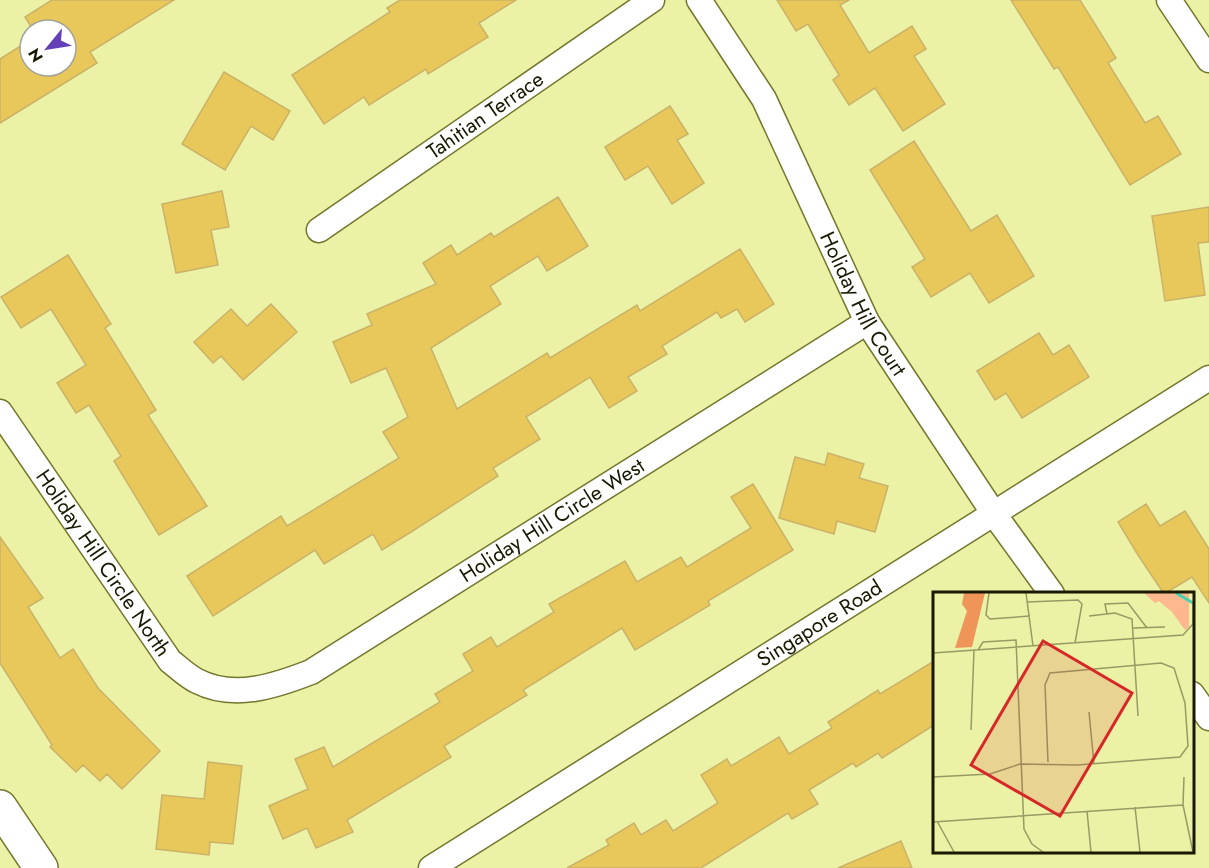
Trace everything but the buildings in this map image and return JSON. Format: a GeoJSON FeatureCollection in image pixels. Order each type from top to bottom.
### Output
{"type":"FeatureCollection","features":[{"type":"Feature","properties":{"kind":"street","name":"Tahitian Terrace"},"geometry":{"type":"LineString","coordinates":[[319,230],[652,0]]}},
{"type":"Feature","properties":{"kind":"street","name":"Holiday Hill Court"},"geometry":{"type":"LineString","coordinates":[[699,0],[764,99],[867,322],[994,514],[1051,592]]}},
{"type":"Feature","properties":{"kind":"street"},"geometry":{"type":"LineString","coordinates":[[1169,0],[1209,60]]}},
{"type":"Feature","properties":{"kind":"street","name":"Holiday Hill Circle West"},"geometry":{"type":"LineString","coordinates":[[227,690],[274,686],[311,672],[867,322]]}},
{"type":"Feature","properties":{"kind":"street","name":"Singapore Road"},"geometry":{"type":"LineString","coordinates":[[431,868],[1209,378]]}},
{"type":"Feature","properties":{"kind":"street","name":"Holiday Hill Circle North"},"geometry":{"type":"LineString","coordinates":[[0,412],[170,661],[197,681],[227,690]]}},
{"type":"Feature","properties":{"kind":"street"},"geometry":{"type":"LineString","coordinates":[[1194,697],[1209,718]]}},
{"type":"Feature","properties":{"kind":"street"},"geometry":{"type":"LineString","coordinates":[[0,807],[41,868]]}}]}
